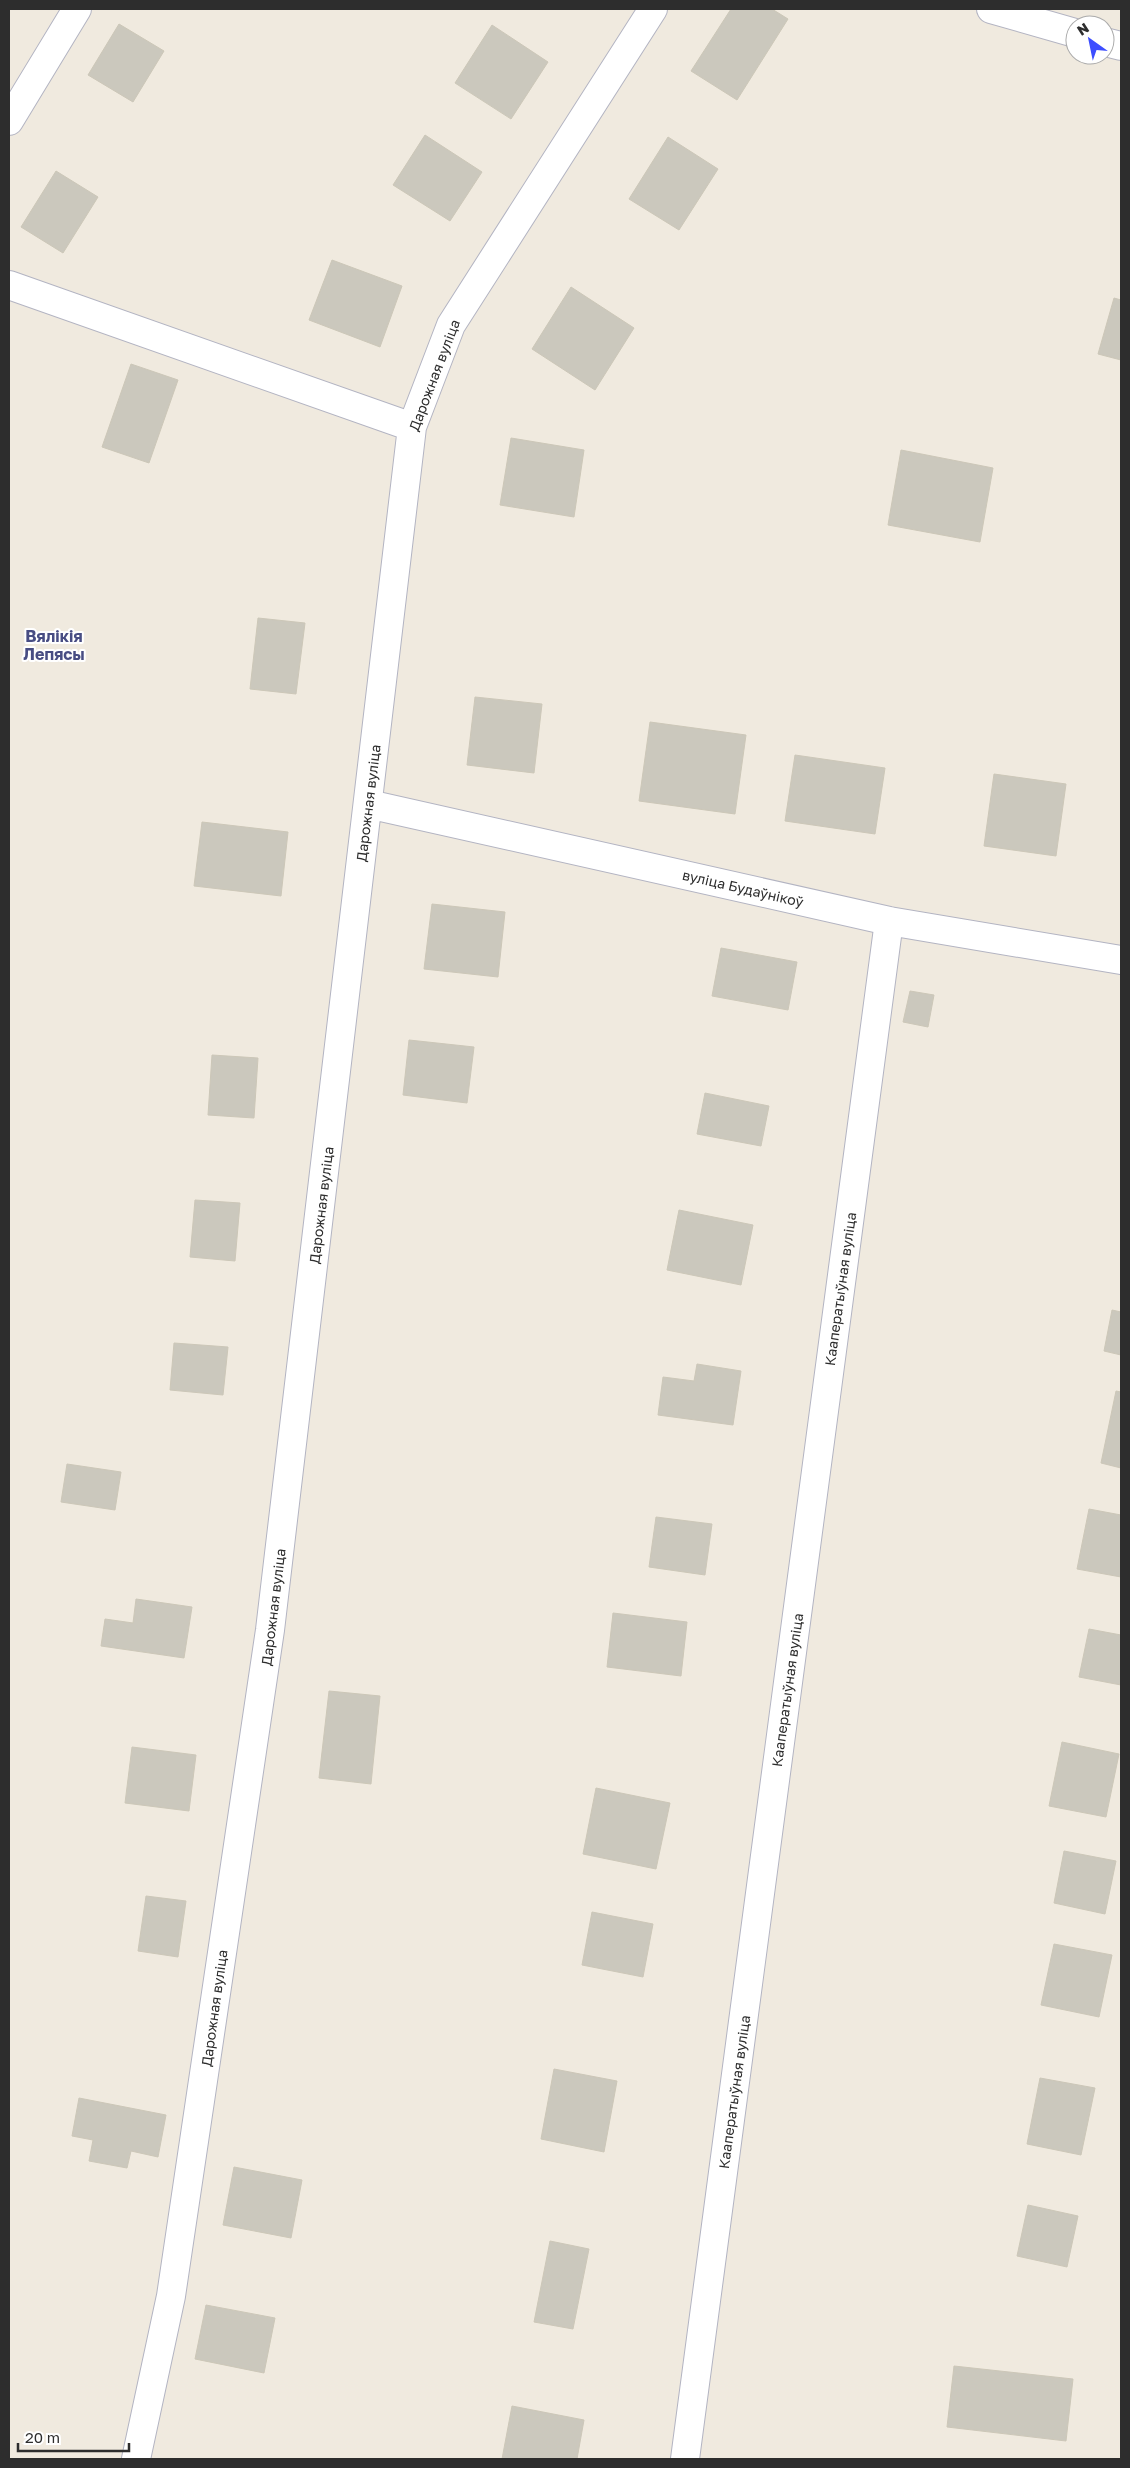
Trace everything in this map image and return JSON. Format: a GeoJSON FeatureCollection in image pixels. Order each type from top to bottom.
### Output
{"type":"FeatureCollection","features":[{"type":"Feature","properties":{"kind":"street"},"geometry":{"type":"LineString","coordinates":[[9,121],[77,9]]}},
{"type":"Feature","properties":{"kind":"street","name":"Дарожная вуліца"},"geometry":{"type":"LineString","coordinates":[[136,2459],[171,2296],[270,1630],[412,427],[451,325],[653,9]]}},
{"type":"Feature","properties":{"kind":"street"},"geometry":{"type":"LineString","coordinates":[[991,9],[1065,30]]}},
{"type":"Feature","properties":{"kind":"street"},"geometry":{"type":"LineString","coordinates":[[9,285],[412,427]]}},
{"type":"Feature","properties":{"kind":"street","name":"вуліца Будаўнікоў"},"geometry":{"type":"LineString","coordinates":[[368,804],[889,921],[1121,960]]}},
{"type":"Feature","properties":{"kind":"street","name":"Кааператыўная вуліца"},"geometry":{"type":"LineString","coordinates":[[685,2459],[889,921]]}},
{"type":"Feature","properties":{"kind":"building"},"geometry":{"type":"Polygon","coordinates":[[[731,9],[772,9],[788,19],[737,100],[691,71],[731,9]]]}},
{"type":"Feature","properties":{"kind":"building"},"geometry":{"type":"Polygon","coordinates":[[[119,24],[164,51],[133,102],[88,75],[119,24]]]}},
{"type":"Feature","properties":{"kind":"building"},"geometry":{"type":"Polygon","coordinates":[[[492,25],[548,62],[511,119],[455,83],[492,25]]]}},
{"type":"Feature","properties":{"kind":"building"},"geometry":{"type":"Polygon","coordinates":[[[425,135],[482,172],[450,221],[393,185],[425,135]]]}},
{"type":"Feature","properties":{"kind":"building"},"geometry":{"type":"Polygon","coordinates":[[[668,137],[718,169],[679,230],[629,199],[668,137]]]}},
{"type":"Feature","properties":{"kind":"building"},"geometry":{"type":"Polygon","coordinates":[[[56,171],[98,197],[63,253],[21,227],[56,171]]]}},
{"type":"Feature","properties":{"kind":"building"},"geometry":{"type":"Polygon","coordinates":[[[332,260],[402,286],[380,347],[309,320],[332,260]]]}},
{"type":"Feature","properties":{"kind":"building"},"geometry":{"type":"Polygon","coordinates":[[[571,287],[634,328],[595,390],[532,349],[571,287]]]}},
{"type":"Feature","properties":{"kind":"building"},"geometry":{"type":"Polygon","coordinates":[[[1114,298],[1121,300],[1121,360],[1098,354],[1114,298]]]}},
{"type":"Feature","properties":{"kind":"building"},"geometry":{"type":"Polygon","coordinates":[[[131,364],[178,380],[149,463],[102,447],[131,364]]]}},
{"type":"Feature","properties":{"kind":"building"},"geometry":{"type":"Polygon","coordinates":[[[511,438],[584,450],[574,517],[500,505],[511,438]]]}},
{"type":"Feature","properties":{"kind":"building"},"geometry":{"type":"Polygon","coordinates":[[[901,450],[993,468],[980,542],[888,525],[901,450]]]}},
{"type":"Feature","properties":{"kind":"building"},"geometry":{"type":"Polygon","coordinates":[[[258,618],[305,623],[296,694],[250,689],[258,618]]]}},
{"type":"Feature","properties":{"kind":"building"},"geometry":{"type":"Polygon","coordinates":[[[475,697],[542,704],[534,773],[467,765],[475,697]]]}},
{"type":"Feature","properties":{"kind":"building"},"geometry":{"type":"Polygon","coordinates":[[[650,722],[746,735],[735,814],[639,801],[650,722]]]}},
{"type":"Feature","properties":{"kind":"building"},"geometry":{"type":"Polygon","coordinates":[[[795,755],[885,768],[875,834],[785,821],[795,755]]]}},
{"type":"Feature","properties":{"kind":"building"},"geometry":{"type":"Polygon","coordinates":[[[994,774],[1066,784],[1056,856],[984,846],[994,774]]]}},
{"type":"Feature","properties":{"kind":"building"},"geometry":{"type":"Polygon","coordinates":[[[202,822],[288,832],[281,896],[194,886],[202,822]]]}},
{"type":"Feature","properties":{"kind":"building"},"geometry":{"type":"Polygon","coordinates":[[[432,904],[505,912],[498,977],[424,969],[432,904]]]}},
{"type":"Feature","properties":{"kind":"building"},"geometry":{"type":"Polygon","coordinates":[[[721,948],[797,962],[788,1010],[712,996],[721,948]]]}},
{"type":"Feature","properties":{"kind":"building"},"geometry":{"type":"Polygon","coordinates":[[[910,991],[934,995],[928,1027],[903,1022],[910,991]]]}},
{"type":"Feature","properties":{"kind":"building"},"geometry":{"type":"Polygon","coordinates":[[[409,1040],[474,1047],[467,1103],[403,1095],[409,1040]]]}},
{"type":"Feature","properties":{"kind":"building"},"geometry":{"type":"Polygon","coordinates":[[[212,1055],[258,1058],[254,1118],[208,1115],[212,1055]]]}},
{"type":"Feature","properties":{"kind":"building"},"geometry":{"type":"Polygon","coordinates":[[[705,1093],[769,1106],[761,1146],[697,1134],[705,1093]]]}},
{"type":"Feature","properties":{"kind":"building"},"geometry":{"type":"Polygon","coordinates":[[[195,1200],[240,1203],[235,1261],[190,1257],[195,1200]]]}},
{"type":"Feature","properties":{"kind":"building"},"geometry":{"type":"Polygon","coordinates":[[[679,1210],[753,1225],[741,1285],[667,1270],[679,1210]]]}},
{"type":"Feature","properties":{"kind":"building"},"geometry":{"type":"Polygon","coordinates":[[[1112,1310],[1121,1312],[1121,1355],[1104,1351],[1112,1310]]]}},
{"type":"Feature","properties":{"kind":"building"},"geometry":{"type":"Polygon","coordinates":[[[174,1343],[228,1347],[223,1395],[170,1390],[174,1343]]]}},
{"type":"Feature","properties":{"kind":"building"},"geometry":{"type":"Polygon","coordinates":[[[697,1364],[741,1371],[733,1425],[658,1415],[663,1377],[694,1381],[697,1364]]]}},
{"type":"Feature","properties":{"kind":"building"},"geometry":{"type":"Polygon","coordinates":[[[1116,1391],[1121,1392],[1121,1468],[1101,1463],[1116,1391]]]}},
{"type":"Feature","properties":{"kind":"building"},"geometry":{"type":"Polygon","coordinates":[[[67,1464],[121,1472],[115,1510],[61,1502],[67,1464]]]}},
{"type":"Feature","properties":{"kind":"building"},"geometry":{"type":"Polygon","coordinates":[[[1089,1509],[1121,1515],[1121,1577],[1077,1569],[1089,1509]]]}},
{"type":"Feature","properties":{"kind":"building"},"geometry":{"type":"Polygon","coordinates":[[[656,1517],[712,1524],[705,1575],[649,1567],[656,1517]]]}},
{"type":"Feature","properties":{"kind":"building"},"geometry":{"type":"Polygon","coordinates":[[[136,1599],[192,1607],[184,1658],[101,1646],[105,1619],[133,1623],[136,1599]]]}},
{"type":"Feature","properties":{"kind":"building"},"geometry":{"type":"Polygon","coordinates":[[[613,1613],[687,1622],[681,1676],[607,1667],[613,1613]]]}},
{"type":"Feature","properties":{"kind":"building"},"geometry":{"type":"Polygon","coordinates":[[[1089,1629],[1121,1635],[1121,1685],[1079,1677],[1089,1629]]]}},
{"type":"Feature","properties":{"kind":"building"},"geometry":{"type":"Polygon","coordinates":[[[329,1691],[380,1696],[371,1784],[319,1778],[329,1691]]]}},
{"type":"Feature","properties":{"kind":"building"},"geometry":{"type":"Polygon","coordinates":[[[1062,1742],[1119,1754],[1106,1817],[1049,1806],[1062,1742]]]}},
{"type":"Feature","properties":{"kind":"building"},"geometry":{"type":"Polygon","coordinates":[[[132,1747],[196,1755],[189,1811],[125,1803],[132,1747]]]}},
{"type":"Feature","properties":{"kind":"building"},"geometry":{"type":"Polygon","coordinates":[[[596,1788],[670,1803],[656,1869],[583,1854],[596,1788]]]}},
{"type":"Feature","properties":{"kind":"building"},"geometry":{"type":"Polygon","coordinates":[[[1064,1851],[1116,1861],[1105,1914],[1054,1903],[1064,1851]]]}},
{"type":"Feature","properties":{"kind":"building"},"geometry":{"type":"Polygon","coordinates":[[[146,1896],[186,1901],[178,1957],[138,1951],[146,1896]]]}},
{"type":"Feature","properties":{"kind":"building"},"geometry":{"type":"Polygon","coordinates":[[[592,1912],[653,1924],[643,1977],[582,1965],[592,1912]]]}},
{"type":"Feature","properties":{"kind":"building"},"geometry":{"type":"Polygon","coordinates":[[[1054,1944],[1112,1955],[1099,2017],[1041,2005],[1054,1944]]]}},
{"type":"Feature","properties":{"kind":"building"},"geometry":{"type":"Polygon","coordinates":[[[554,2069],[617,2081],[604,2152],[541,2139],[554,2069]]]}},
{"type":"Feature","properties":{"kind":"building"},"geometry":{"type":"Polygon","coordinates":[[[1040,2078],[1095,2088],[1081,2155],[1027,2144],[1040,2078]]]}},
{"type":"Feature","properties":{"kind":"building"},"geometry":{"type":"Polygon","coordinates":[[[79,2098],[166,2115],[158,2157],[131,2151],[127,2168],[89,2161],[93,2140],[72,2136],[79,2098]]]}},
{"type":"Feature","properties":{"kind":"building"},"geometry":{"type":"Polygon","coordinates":[[[234,2167],[302,2180],[291,2238],[223,2225],[234,2167]]]}},
{"type":"Feature","properties":{"kind":"building"},"geometry":{"type":"Polygon","coordinates":[[[1028,2205],[1078,2216],[1067,2267],[1017,2256],[1028,2205]]]}},
{"type":"Feature","properties":{"kind":"building"},"geometry":{"type":"Polygon","coordinates":[[[550,2241],[589,2249],[573,2329],[534,2322],[550,2241]]]}},
{"type":"Feature","properties":{"kind":"building"},"geometry":{"type":"Polygon","coordinates":[[[206,2305],[275,2318],[264,2373],[195,2359],[206,2305]]]}},
{"type":"Feature","properties":{"kind":"building"},"geometry":{"type":"Polygon","coordinates":[[[954,2366],[1073,2379],[1066,2441],[947,2427],[954,2366]]]}},
{"type":"Feature","properties":{"kind":"building"},"geometry":{"type":"Polygon","coordinates":[[[512,2406],[584,2420],[577,2459],[502,2459],[512,2406]]]}},
{"type":"Feature","properties":{"kind":"district","name":"Вялікія Лепясы"},"geometry":{"type":"Point","coordinates":[54,645]}}]}
